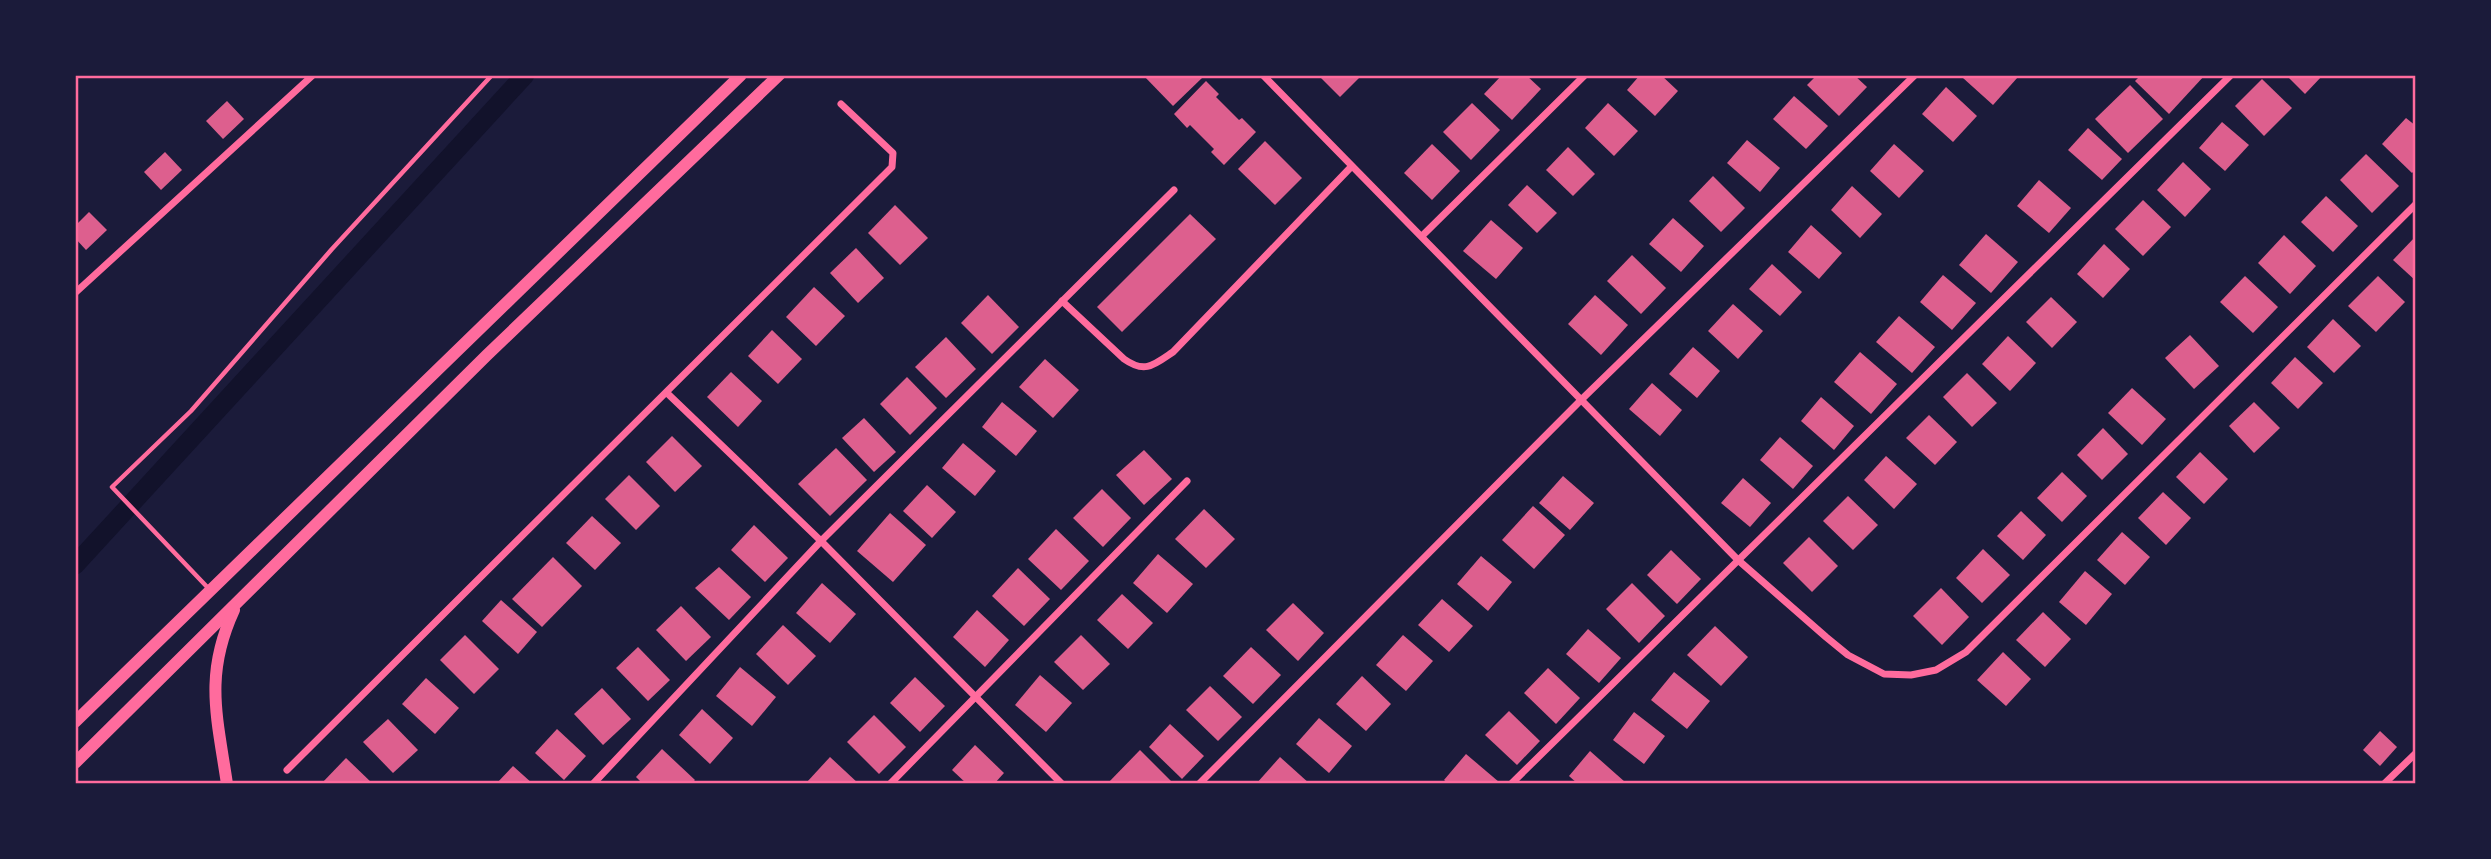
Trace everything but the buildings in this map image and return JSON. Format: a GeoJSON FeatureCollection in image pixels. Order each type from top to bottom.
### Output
{"type":"FeatureCollection","features":[{"type":"Feature","properties":{"kind":"main road"},"geometry":{"type":"LineString","coordinates":[[75,722],[741,75]]}},
{"type":"Feature","properties":{"kind":"main road"},"geometry":{"type":"LineString","coordinates":[[75,763],[487,355],[779,75]]}},
{"type":"Feature","properties":{"kind":"main road"},"geometry":{"type":"LineString","coordinates":[[669,146],[685,166]]}},
{"type":"Feature","properties":{"kind":"main road"},"geometry":{"type":"LineString","coordinates":[[227,784],[214,680],[224,633],[238,601]]}},
{"type":"Feature","properties":{"kind":"street"},"geometry":{"type":"LineString","coordinates":[[75,293],[313,75]]}},
{"type":"Feature","properties":{"kind":"street"},"geometry":{"type":"LineString","coordinates":[[1263,75],[1738,560],[1849,655],[1884,674],[1911,675],[1937,670],[1966,652],[2416,204]]}},
{"type":"Feature","properties":{"kind":"street"},"geometry":{"type":"LineString","coordinates":[[1422,236],[1585,75]]}},
{"type":"Feature","properties":{"kind":"street"},"geometry":{"type":"LineString","coordinates":[[1199,784],[1581,400],[1915,75]]}},
{"type":"Feature","properties":{"kind":"street"},"geometry":{"type":"LineString","coordinates":[[1511,784],[2231,75]]}},
{"type":"Feature","properties":{"kind":"street"},"geometry":{"type":"LineString","coordinates":[[287,770],[892,167],[893,153],[841,104]]}},
{"type":"Feature","properties":{"kind":"street"},"geometry":{"type":"LineString","coordinates":[[1062,300],[1124,359],[1135,367],[1151,367],[1173,352],[1351,167]]}},
{"type":"Feature","properties":{"kind":"street"},"geometry":{"type":"LineString","coordinates":[[593,784],[821,541],[1174,190]]}},
{"type":"Feature","properties":{"kind":"street"},"geometry":{"type":"LineString","coordinates":[[667,393],[821,541],[1062,784]]}},
{"type":"Feature","properties":{"kind":"street"},"geometry":{"type":"LineString","coordinates":[[890,784],[1187,481]]}},
{"type":"Feature","properties":{"kind":"street"},"geometry":{"type":"LineString","coordinates":[[2384,784],[2416,753]]}},
{"type":"Feature","properties":{"kind":"lane"},"geometry":{"type":"LineString","coordinates":[[211,590],[112,487],[191,411],[332,248],[492,75]]}},
{"type":"Feature","properties":{"kind":"waterway"},"geometry":{"type":"LineString","coordinates":[[75,565],[525,75]]}}]}
